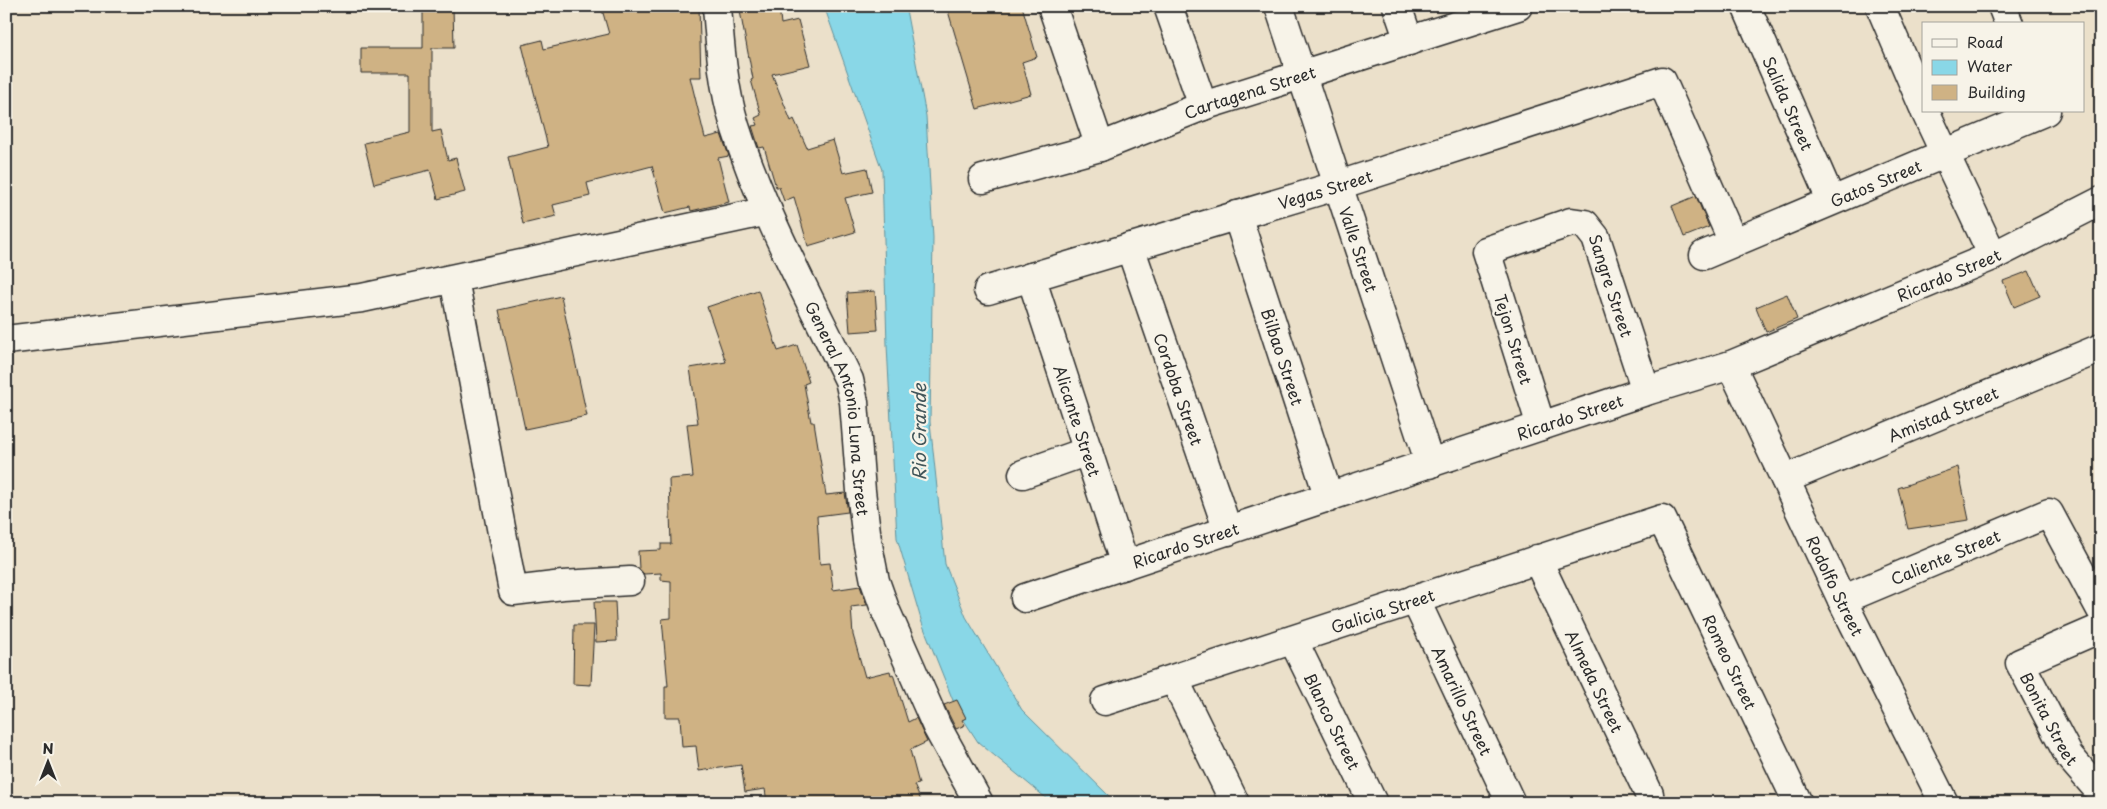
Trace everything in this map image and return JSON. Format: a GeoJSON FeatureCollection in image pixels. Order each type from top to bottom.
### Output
{"type":"FeatureCollection","features":[{"type":"Feature","properties":{"kind":"street","name":"General Antonio Luna Street"},"geometry":{"type":"LineString","coordinates":[[717,6],[720,57],[735,126],[768,211],[849,380],[858,431],[861,491],[867,540],[875,581],[937,727],[979,803]]}},
{"type":"Feature","properties":{"kind":"street"},"geometry":{"type":"LineString","coordinates":[[1052,6],[1100,146]]}},
{"type":"Feature","properties":{"kind":"street"},"geometry":{"type":"LineString","coordinates":[[1168,6],[1203,106]]}},
{"type":"Feature","properties":{"kind":"street","name":"Valle Street"},"geometry":{"type":"LineString","coordinates":[[1279,6],[1430,464]]}},
{"type":"Feature","properties":{"kind":"street"},"geometry":{"type":"LineString","coordinates":[[1397,6],[1409,41]]}},
{"type":"Feature","properties":{"kind":"street","name":"Salida Street"},"geometry":{"type":"LineString","coordinates":[[1746,6],[1831,200]]}},
{"type":"Feature","properties":{"kind":"street"},"geometry":{"type":"LineString","coordinates":[[1880,6],[1922,104]]}},
{"type":"Feature","properties":{"kind":"street"},"geometry":{"type":"LineString","coordinates":[[2002,6],[2008,22]]}},
{"type":"Feature","properties":{"kind":"street","name":"Cartagena Street"},"geometry":{"type":"LineString","coordinates":[[983,179],[1100,146],[1203,106],[1512,7]]}},
{"type":"Feature","properties":{"kind":"street","name":"Vegas Street"},"geometry":{"type":"LineString","coordinates":[[988,290],[1339,185],[1662,80],[1733,242]]}},
{"type":"Feature","properties":{"kind":"street"},"geometry":{"type":"LineString","coordinates":[[1926,112],[1944,154],[1993,256]]}},
{"type":"Feature","properties":{"kind":"street","name":"Gatos Street"},"geometry":{"type":"LineString","coordinates":[[1704,255],[2044,112]]}},
{"type":"Feature","properties":{"kind":"street","name":"Ricardo Street"},"geometry":{"type":"LineString","coordinates":[[1024,598],[1646,391],[1731,365],[1993,256],[2101,201]]}},
{"type":"Feature","properties":{"kind":"street"},"geometry":{"type":"LineString","coordinates":[[6,340],[362,298],[768,211]]}},
{"type":"Feature","properties":{"kind":"street","name":"Bilbao Street"},"geometry":{"type":"LineString","coordinates":[[1237,216],[1329,498]]}},
{"type":"Feature","properties":{"kind":"street","name":"Sangre Street"},"geometry":{"type":"LineString","coordinates":[[1486,251],[1571,222],[1585,224],[1596,238],[1646,391]]}},
{"type":"Feature","properties":{"kind":"street","name":"Cordoba Street"},"geometry":{"type":"LineString","coordinates":[[1130,247],[1228,531]]}},
{"type":"Feature","properties":{"kind":"street","name":"Tejon Street"},"geometry":{"type":"LineString","coordinates":[[1486,251],[1541,426]]}},
{"type":"Feature","properties":{"kind":"street","name":"Alicante Street"},"geometry":{"type":"LineString","coordinates":[[1031,277],[1125,565]]}},
{"type":"Feature","properties":{"kind":"street"},"geometry":{"type":"LineString","coordinates":[[454,279],[513,591],[563,585],[630,581]]}},
{"type":"Feature","properties":{"kind":"street","name":"Amistad Street"},"geometry":{"type":"LineString","coordinates":[[1785,479],[2101,348]]}},
{"type":"Feature","properties":{"kind":"street","name":"Rodolfo Street"},"geometry":{"type":"LineString","coordinates":[[1731,365],[1842,600],[1944,803]]}},
{"type":"Feature","properties":{"kind":"street"},"geometry":{"type":"LineString","coordinates":[[1023,474],[1088,451]]}},
{"type":"Feature","properties":{"kind":"street","name":"Caliente Street"},"geometry":{"type":"LineString","coordinates":[[1842,600],[2050,513],[2101,610]]}},
{"type":"Feature","properties":{"kind":"street","name":"Galicia Street"},"geometry":{"type":"LineString","coordinates":[[1105,701],[1662,519]]}},
{"type":"Feature","properties":{"kind":"street","name":"Romeo Street"},"geometry":{"type":"LineString","coordinates":[[1662,519],[1798,803]]}},
{"type":"Feature","properties":{"kind":"street","name":"Almeda Street"},"geometry":{"type":"LineString","coordinates":[[1537,560],[1649,794],[1650,803]]}},
{"type":"Feature","properties":{"kind":"street","name":"Amarillo Street"},"geometry":{"type":"LineString","coordinates":[[1415,600],[1511,803]]}},
{"type":"Feature","properties":{"kind":"street","name":"Bonita Street"},"geometry":{"type":"LineString","coordinates":[[2101,628],[2020,663],[2068,756],[2101,793]]}},
{"type":"Feature","properties":{"kind":"street","name":"Blanco Street"},"geometry":{"type":"LineString","coordinates":[[1293,640],[1373,803]]}},
{"type":"Feature","properties":{"kind":"street"},"geometry":{"type":"LineString","coordinates":[[1174,679],[1235,803]]}},
{"type":"Feature","properties":{"kind":"water","name":"Rio Grande"},"geometry":{"type":"Polygon","coordinates":[[[824,6],[904,6],[907,15],[926,116],[933,238],[930,422],[945,564],[966,617],[1022,710],[1116,803],[1052,803],[978,742],[956,708],[922,623],[897,538],[887,345],[882,170],[824,6]]]}},
{"type":"Feature","properties":{"kind":"building"},"geometry":{"type":"Polygon","coordinates":[[[423,6],[453,6],[454,48],[432,48],[432,132],[441,130],[448,160],[456,158],[465,192],[438,199],[430,170],[374,184],[364,143],[410,132],[410,73],[361,73],[361,48],[423,48],[423,6]]]}},
{"type":"Feature","properties":{"kind":"building"},"geometry":{"type":"Polygon","coordinates":[[[601,6],[699,6],[701,77],[690,77],[705,138],[721,134],[729,156],[718,158],[729,202],[691,211],[690,207],[665,213],[652,166],[587,183],[590,196],[553,205],[556,216],[523,224],[508,157],[548,147],[522,45],[542,40],[544,49],[609,34],[601,6]]]}},
{"type":"Feature","properties":{"kind":"building"},"geometry":{"type":"Polygon","coordinates":[[[739,6],[779,6],[781,24],[798,20],[810,65],[772,74],[791,121],[794,119],[807,148],[833,140],[843,173],[867,168],[872,192],[845,198],[855,232],[808,246],[794,197],[784,201],[779,187],[776,187],[764,147],[759,148],[752,126],[758,125],[755,118],[761,115],[751,80],[753,79],[739,6]]]}},
{"type":"Feature","properties":{"kind":"building"},"geometry":{"type":"Polygon","coordinates":[[[965,6],[1022,6],[1037,57],[1022,62],[1031,94],[977,109],[948,11],[965,6]]]}},
{"type":"Feature","properties":{"kind":"building"},"geometry":{"type":"Polygon","coordinates":[[[1696,196],[1709,227],[1684,237],[1672,206],[1696,196]]]}},
{"type":"Feature","properties":{"kind":"building"},"geometry":{"type":"Polygon","coordinates":[[[2029,271],[2040,296],[2014,307],[2003,281],[2029,271]]]}},
{"type":"Feature","properties":{"kind":"building"},"geometry":{"type":"Polygon","coordinates":[[[758,290],[778,351],[797,345],[809,382],[804,384],[811,422],[814,422],[826,495],[845,493],[848,512],[817,516],[820,564],[830,563],[833,590],[860,586],[867,605],[851,607],[853,635],[865,677],[890,671],[891,675],[893,674],[908,722],[916,718],[927,742],[910,750],[919,784],[914,785],[922,803],[767,803],[765,789],[745,792],[741,765],[699,771],[696,746],[682,747],[680,717],[665,717],[665,686],[668,686],[662,619],[671,618],[671,581],[661,580],[661,573],[644,574],[639,569],[638,551],[661,550],[661,544],[671,544],[669,479],[693,477],[687,424],[698,423],[690,368],[726,362],[707,307],[758,290]]]}},
{"type":"Feature","properties":{"kind":"building"},"geometry":{"type":"Polygon","coordinates":[[[875,291],[878,330],[850,332],[847,293],[875,291]]]}},
{"type":"Feature","properties":{"kind":"building"},"geometry":{"type":"Polygon","coordinates":[[[1787,294],[1797,319],[1766,332],[1756,307],[1787,294]]]}},
{"type":"Feature","properties":{"kind":"building"},"geometry":{"type":"Polygon","coordinates":[[[561,296],[587,416],[525,429],[499,310],[561,296]]]}},
{"type":"Feature","properties":{"kind":"building"},"geometry":{"type":"Polygon","coordinates":[[[1958,467],[1969,520],[1908,529],[1898,488],[1958,467]]]}},
{"type":"Feature","properties":{"kind":"building"},"geometry":{"type":"Polygon","coordinates":[[[594,602],[615,602],[617,641],[596,642],[594,602]]]}},
{"type":"Feature","properties":{"kind":"building"},"geometry":{"type":"Polygon","coordinates":[[[574,625],[594,625],[591,685],[573,684],[574,625]]]}},
{"type":"Feature","properties":{"kind":"building"},"geometry":{"type":"Polygon","coordinates":[[[957,700],[966,718],[962,720],[965,725],[956,729],[944,705],[957,700]]]}}]}
